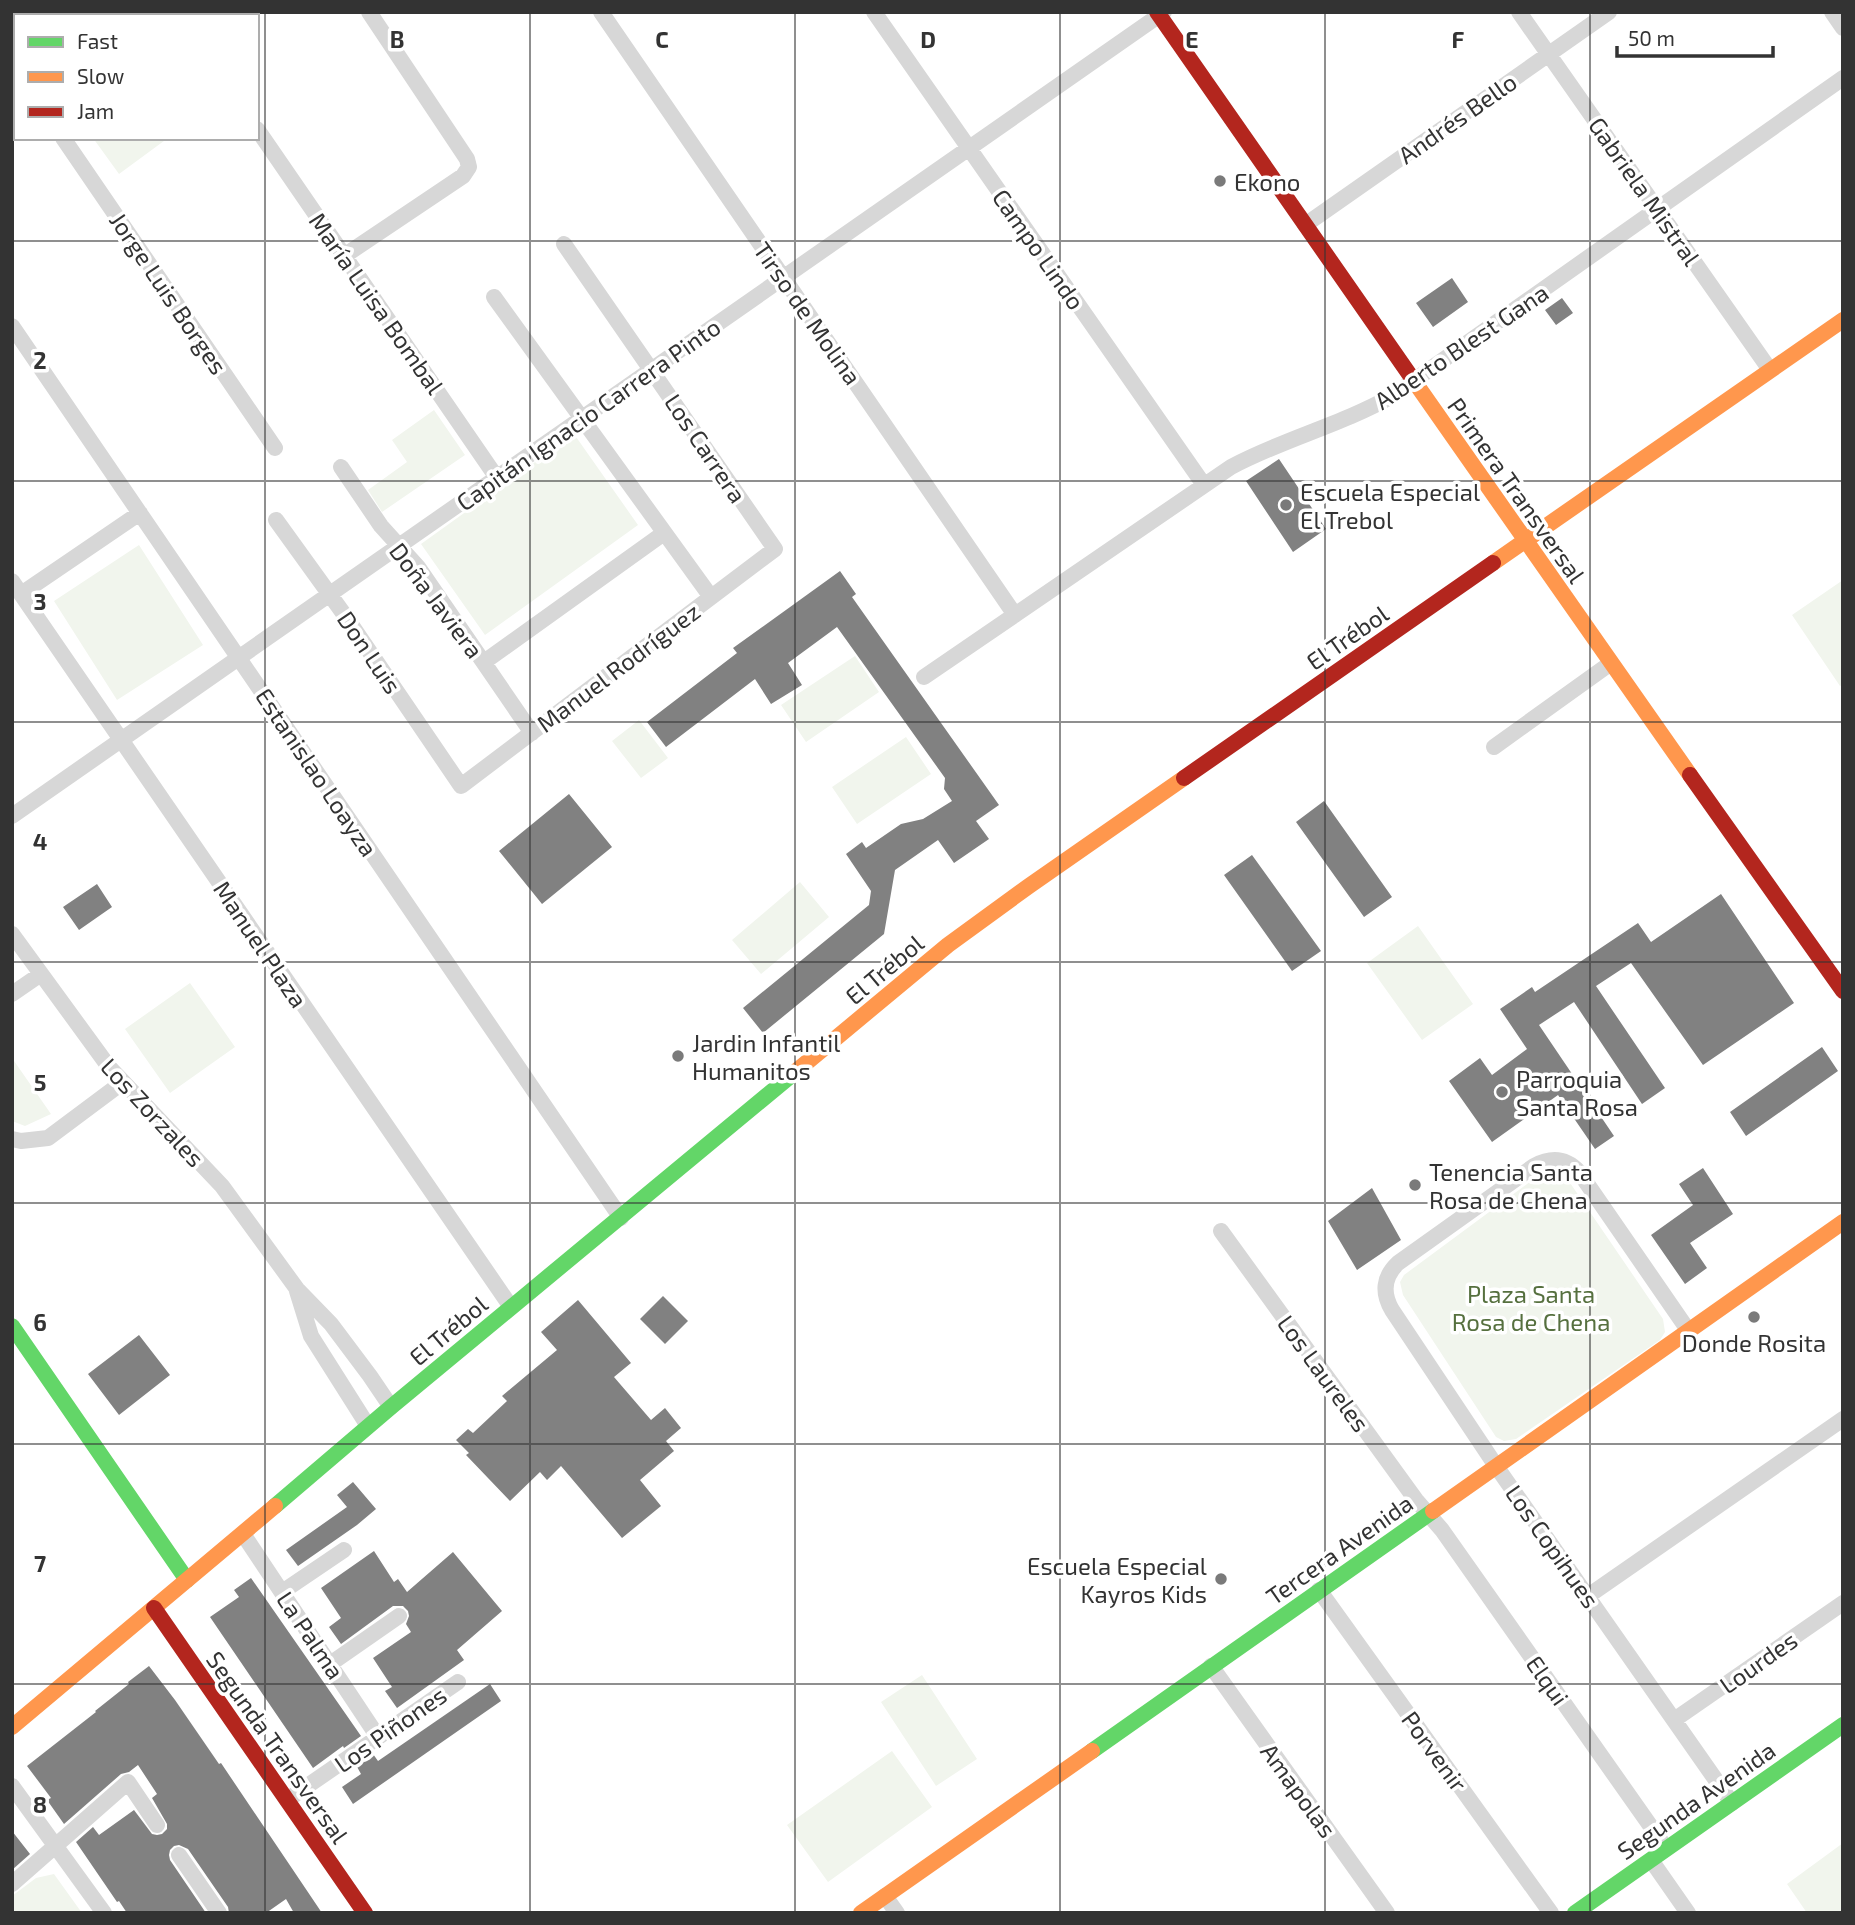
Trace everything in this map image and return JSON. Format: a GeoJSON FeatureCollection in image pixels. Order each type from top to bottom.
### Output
{"type":"FeatureCollection","features":[{"type":"Feature","properties":{"kind":"main road","name":"Primera Transversal"},"geometry":{"type":"LineString","coordinates":[[1160,13],[1525,541],[1843,991]]}},
{"type":"Feature","properties":{"kind":"main road","name":"El Trébol"},"geometry":{"type":"LineString","coordinates":[[12,1727],[391,1406],[967,931],[1843,320]]}},
{"type":"Feature","properties":{"kind":"main road","name":"Tercera Avenida"},"geometry":{"type":"LineString","coordinates":[[861,1913],[1843,1222]]}},
{"type":"Feature","properties":{"kind":"main road"},"geometry":{"type":"LineString","coordinates":[[12,1326],[187,1580]]}},
{"type":"Feature","properties":{"kind":"main road","name":"Segunda Transversal"},"geometry":{"type":"LineString","coordinates":[[154,1608],[365,1913]]}},
{"type":"Feature","properties":{"kind":"main road","name":"Segunda Avenida"},"geometry":{"type":"LineString","coordinates":[[1575,1913],[1843,1725]]}},
{"type":"Feature","properties":{"kind":"street"},"geometry":{"type":"LineString","coordinates":[[344,256],[463,176],[469,167],[467,159],[369,12]]}},
{"type":"Feature","properties":{"kind":"street","name":"Tirso de Molina"},"geometry":{"type":"LineString","coordinates":[[601,12],[1015,615]]}},
{"type":"Feature","properties":{"kind":"street","name":"Campo Lindo"},"geometry":{"type":"LineString","coordinates":[[874,12],[1204,485]]}},
{"type":"Feature","properties":{"kind":"street","name":"Gabriela Mistral"},"geometry":{"type":"LineString","coordinates":[[1519,12],[1770,370]]}},
{"type":"Feature","properties":{"kind":"street","name":"Andrés Bello"},"geometry":{"type":"LineString","coordinates":[[1305,225],[1609,12]]}},
{"type":"Feature","properties":{"kind":"street"},"geometry":{"type":"LineString","coordinates":[[1832,12],[1843,28]]}},
{"type":"Feature","properties":{"kind":"street","name":"Capitán Ignacio Carrera Pinto"},"geometry":{"type":"LineString","coordinates":[[12,816],[1160,13]]}},
{"type":"Feature","properties":{"kind":"street","name":"Alberto Blest Gana"},"geometry":{"type":"LineString","coordinates":[[924,677],[1246,458],[1377,405],[1414,382],[1843,78]]}},
{"type":"Feature","properties":{"kind":"street","name":"María Luisa Bombal"},"geometry":{"type":"LineString","coordinates":[[259,132],[497,478]]}},
{"type":"Feature","properties":{"kind":"street","name":"Jorge Luis Borges"},"geometry":{"type":"LineString","coordinates":[[64,140],[275,449]]}},
{"type":"Feature","properties":{"kind":"street","name":"Los Carrera"},"geometry":{"type":"LineString","coordinates":[[564,244],[775,549]]}},
{"type":"Feature","properties":{"kind":"street"},"geometry":{"type":"LineString","coordinates":[[494,296],[711,597]]}},
{"type":"Feature","properties":{"kind":"street","name":"Estanislao Loayza"},"geometry":{"type":"LineString","coordinates":[[12,326],[621,1218]]}},
{"type":"Feature","properties":{"kind":"street","name":"Doña Javiera"},"geometry":{"type":"LineString","coordinates":[[341,467],[381,526],[418,567],[532,733]]}},
{"type":"Feature","properties":{"kind":"street"},"geometry":{"type":"LineString","coordinates":[[17,587],[140,513]]}},
{"type":"Feature","properties":{"kind":"street","name":"Don Luis"},"geometry":{"type":"LineString","coordinates":[[276,520],[461,786]]}},
{"type":"Feature","properties":{"kind":"street"},"geometry":{"type":"LineString","coordinates":[[484,662],[664,533]]}},
{"type":"Feature","properties":{"kind":"street","name":"Manuel Rodríguez"},"geometry":{"type":"LineString","coordinates":[[461,786],[775,549]]}},
{"type":"Feature","properties":{"kind":"street","name":"Manuel Plaza"},"geometry":{"type":"LineString","coordinates":[[17,587],[511,1307]]}},
{"type":"Feature","properties":{"kind":"street"},"geometry":{"type":"LineString","coordinates":[[1494,747],[1611,663]]}},
{"type":"Feature","properties":{"kind":"street","name":"Los Zorzales"},"geometry":{"type":"LineString","coordinates":[[12,934],[82,1031],[123,1082],[222,1186],[297,1289],[331,1324],[391,1406]]}},
{"type":"Feature","properties":{"kind":"street"},"geometry":{"type":"LineString","coordinates":[[12,993],[41,974]]}},
{"type":"Feature","properties":{"kind":"street"},"geometry":{"type":"LineString","coordinates":[[12,1139],[21,1141],[48,1138],[123,1082]]}},
{"type":"Feature","properties":{"kind":"street","name":"Los Copihues"},"geometry":{"type":"LineString","coordinates":[[1688,1331],[1579,1172],[1566,1162],[1558,1160],[1549,1160],[1534,1166],[1398,1263],[1392,1269],[1385,1285],[1385,1294],[1392,1310],[1496,1466],[1731,1803]]}},
{"type":"Feature","properties":{"kind":"street","name":"Los Laureles"},"geometry":{"type":"LineString","coordinates":[[1221,1231],[1428,1513]]}},
{"type":"Feature","properties":{"kind":"street","name":"Los Zorzales"},"geometry":{"type":"LineString","coordinates":[[297,1289],[311,1336],[369,1426]]}},
{"type":"Feature","properties":{"kind":"street"},"geometry":{"type":"LineString","coordinates":[[1588,1596],[1843,1419]]}},
{"type":"Feature","properties":{"kind":"street","name":"Elqui"},"geometry":{"type":"LineString","coordinates":[[1428,1513],[1666,1849]]}},
{"type":"Feature","properties":{"kind":"street","name":"La Palma"},"geometry":{"type":"LineString","coordinates":[[243,1534],[378,1737]]}},
{"type":"Feature","properties":{"kind":"street"},"geometry":{"type":"LineString","coordinates":[[282,1592],[344,1550]]}},
{"type":"Feature","properties":{"kind":"street","name":"Porvenir"},"geometry":{"type":"LineString","coordinates":[[1319,1590],[1551,1913]]}},
{"type":"Feature","properties":{"kind":"street","name":"Lourdes"},"geometry":{"type":"LineString","coordinates":[[1674,1720],[1843,1603]]}},
{"type":"Feature","properties":{"kind":"street"},"geometry":{"type":"LineString","coordinates":[[330,1664],[399,1616]]}},
{"type":"Feature","properties":{"kind":"street","name":"Amapolas"},"geometry":{"type":"LineString","coordinates":[[1211,1666],[1387,1913]]}},
{"type":"Feature","properties":{"kind":"street","name":"Los Piñones"},"geometry":{"type":"LineString","coordinates":[[287,1800],[458,1682]]}},
{"type":"Feature","properties":{"kind":"street"},"geometry":{"type":"LineString","coordinates":[[12,1884],[128,1782],[157,1825]]}},
{"type":"Feature","properties":{"kind":"street"},"geometry":{"type":"LineString","coordinates":[[12,1786],[104,1913]]}},
{"type":"Feature","properties":{"kind":"street"},"geometry":{"type":"LineString","coordinates":[[179,1855],[219,1913]]}},
{"type":"Feature","properties":{"kind":"street"},"geometry":{"type":"LineString","coordinates":[[1651,1860],[1688,1913]]}},
{"type":"Feature","properties":{"kind":"street"},"geometry":{"type":"LineString","coordinates":[[885,1896],[897,1913]]}},
{"type":"Feature","properties":{"kind":"green space"},"geometry":{"type":"Polygon","coordinates":[[[94,140],[165,140],[119,174],[94,140]]]}},
{"type":"Feature","properties":{"kind":"green space"},"geometry":{"type":"Polygon","coordinates":[[[434,410],[465,455],[382,512],[368,490],[407,462],[392,440],[434,410]]]}},
{"type":"Feature","properties":{"kind":"green space"},"geometry":{"type":"Polygon","coordinates":[[[574,434],[638,525],[485,635],[421,544],[574,434]]]}},
{"type":"Feature","properties":{"kind":"green space"},"geometry":{"type":"Polygon","coordinates":[[[139,545],[203,645],[117,700],[54,601],[139,545]]]}},
{"type":"Feature","properties":{"kind":"green space"},"geometry":{"type":"Polygon","coordinates":[[[1843,580],[1843,684],[1840,686],[1792,615],[1843,580]]]}},
{"type":"Feature","properties":{"kind":"green space"},"geometry":{"type":"Polygon","coordinates":[[[855,656],[879,692],[806,742],[781,705],[855,656]]]}},
{"type":"Feature","properties":{"kind":"green space"},"geometry":{"type":"Polygon","coordinates":[[[639,720],[668,758],[641,778],[612,741],[639,720]]]}},
{"type":"Feature","properties":{"kind":"green space"},"geometry":{"type":"Polygon","coordinates":[[[906,737],[931,774],[857,824],[832,787],[906,737]]]}},
{"type":"Feature","properties":{"kind":"green space"},"geometry":{"type":"Polygon","coordinates":[[[800,882],[829,917],[761,974],[732,940],[800,882]]]}},
{"type":"Feature","properties":{"kind":"green space"},"geometry":{"type":"Polygon","coordinates":[[[1418,926],[1473,1004],[1422,1040],[1367,963],[1418,926]]]}},
{"type":"Feature","properties":{"kind":"green space"},"geometry":{"type":"Polygon","coordinates":[[[190,983],[235,1047],[170,1093],[125,1029],[190,983]]]}},
{"type":"Feature","properties":{"kind":"green space"},"geometry":{"type":"Polygon","coordinates":[[[12,1058],[51,1114],[25,1126],[12,1121],[12,1058]]]}},
{"type":"Feature","properties":{"kind":"green space","name":"Plaza Santa Rosa de Chena"},"geometry":{"type":"Polygon","coordinates":[[[1556,1170],[1564,1174],[1663,1319],[1665,1332],[1660,1340],[1516,1439],[1504,1441],[1496,1437],[1403,1295],[1400,1282],[1404,1275],[1542,1173],[1556,1170]]]}},
{"type":"Feature","properties":{"kind":"green space"},"geometry":{"type":"Polygon","coordinates":[[[922,1675],[977,1759],[936,1786],[881,1702],[922,1675]]]}},
{"type":"Feature","properties":{"kind":"green space"},"geometry":{"type":"Polygon","coordinates":[[[892,1751],[932,1807],[828,1882],[787,1825],[892,1751]]]}},
{"type":"Feature","properties":{"kind":"green space"},"geometry":{"type":"Polygon","coordinates":[[[1843,1843],[1843,1913],[1807,1913],[1787,1884],[1843,1843]]]}},
{"type":"Feature","properties":{"kind":"green space"},"geometry":{"type":"Polygon","coordinates":[[[54,1874],[82,1913],[12,1913],[12,1896],[36,1878],[54,1874]]]}},
{"type":"Feature","properties":{"kind":"building"},"geometry":{"type":"Polygon","coordinates":[[[1452,278],[1468,302],[1433,327],[1416,303],[1452,278]]]}},
{"type":"Feature","properties":{"kind":"building"},"geometry":{"type":"Polygon","coordinates":[[[1562,298],[1573,313],[1556,325],[1545,310],[1562,298]]]}},
{"type":"Feature","properties":{"kind":"building","name":"Escuela Especial El Trebol"},"geometry":{"type":"Polygon","coordinates":[[[1279,459],[1326,529],[1293,552],[1246,481],[1279,459]]]}},
{"type":"Feature","properties":{"kind":"building"},"geometry":{"type":"Polygon","coordinates":[[[840,571],[856,594],[852,597],[999,805],[976,821],[989,839],[954,863],[938,840],[895,870],[884,934],[763,1033],[743,1008],[869,905],[871,891],[846,854],[862,842],[866,848],[901,824],[923,819],[952,801],[944,789],[945,778],[837,627],[788,663],[802,685],[771,704],[755,679],[666,747],[647,722],[737,653],[733,648],[840,571]]]}},
{"type":"Feature","properties":{"kind":"building"},"geometry":{"type":"Polygon","coordinates":[[[569,794],[612,847],[542,904],[499,851],[569,794]]]}},
{"type":"Feature","properties":{"kind":"building"},"geometry":{"type":"Polygon","coordinates":[[[1324,801],[1392,897],[1364,917],[1296,822],[1324,801]]]}},
{"type":"Feature","properties":{"kind":"building"},"geometry":{"type":"Polygon","coordinates":[[[1252,855],[1321,951],[1292,971],[1224,875],[1252,855]]]}},
{"type":"Feature","properties":{"kind":"building"},"geometry":{"type":"Polygon","coordinates":[[[97,884],[112,907],[79,930],[63,907],[97,884]]]}},
{"type":"Feature","properties":{"kind":"building"},"geometry":{"type":"Polygon","coordinates":[[[1721,894],[1794,1003],[1703,1065],[1631,963],[1596,986],[1665,1088],[1642,1104],[1574,1002],[1539,1025],[1614,1136],[1595,1149],[1558,1095],[1492,1142],[1449,1081],[1480,1058],[1492,1075],[1527,1049],[1500,1009],[1532,987],[1535,992],[1638,923],[1651,942],[1721,894]]]}},
{"type":"Feature","properties":{"kind":"building"},"geometry":{"type":"Polygon","coordinates":[[[1822,1047],[1838,1071],[1746,1136],[1730,1112],[1822,1047]]]}},
{"type":"Feature","properties":{"kind":"building"},"geometry":{"type":"Polygon","coordinates":[[[1703,1168],[1733,1214],[1690,1243],[1707,1268],[1685,1284],[1651,1235],[1693,1205],[1679,1184],[1703,1168]]]}},
{"type":"Feature","properties":{"kind":"building"},"geometry":{"type":"Polygon","coordinates":[[[1372,1188],[1401,1240],[1357,1270],[1328,1221],[1372,1188]]]}},
{"type":"Feature","properties":{"kind":"building"},"geometry":{"type":"Polygon","coordinates":[[[663,1296],[688,1321],[665,1344],[640,1319],[663,1296]]]}},
{"type":"Feature","properties":{"kind":"building"},"geometry":{"type":"Polygon","coordinates":[[[578,1300],[631,1363],[614,1377],[651,1420],[665,1408],[681,1428],[666,1441],[674,1451],[640,1480],[661,1506],[622,1538],[561,1466],[547,1480],[540,1472],[510,1501],[466,1455],[469,1453],[456,1440],[468,1429],[473,1433],[507,1401],[502,1396],[557,1350],[541,1332],[578,1300]]]}},
{"type":"Feature","properties":{"kind":"building"},"geometry":{"type":"Polygon","coordinates":[[[139,1335],[170,1375],[119,1415],[88,1374],[139,1335]]]}},
{"type":"Feature","properties":{"kind":"building"},"geometry":{"type":"Polygon","coordinates":[[[353,1482],[376,1509],[298,1566],[286,1550],[347,1507],[337,1495],[353,1482]]]}},
{"type":"Feature","properties":{"kind":"building"},"geometry":{"type":"Polygon","coordinates":[[[374,1551],[394,1582],[398,1579],[407,1592],[453,1552],[502,1611],[457,1650],[464,1660],[397,1708],[385,1691],[392,1687],[373,1658],[411,1632],[406,1624],[408,1611],[403,1606],[393,1606],[341,1644],[329,1627],[341,1618],[321,1588],[374,1551]]]}},
{"type":"Feature","properties":{"kind":"building"},"geometry":{"type":"Polygon","coordinates":[[[251,1578],[361,1736],[313,1768],[210,1617],[239,1597],[234,1590],[251,1578]]]}},
{"type":"Feature","properties":{"kind":"building"},"geometry":{"type":"Polygon","coordinates":[[[149,1666],[219,1764],[221,1763],[322,1913],[294,1913],[286,1899],[266,1913],[229,1913],[228,1907],[188,1849],[179,1845],[170,1850],[170,1860],[206,1913],[127,1913],[119,1901],[117,1902],[76,1842],[93,1827],[99,1835],[134,1810],[152,1834],[162,1834],[167,1829],[167,1824],[152,1798],[157,1794],[138,1765],[121,1774],[64,1824],[47,1800],[51,1798],[27,1766],[149,1666]]]}},
{"type":"Feature","properties":{"kind":"building"},"geometry":{"type":"Polygon","coordinates":[[[490,1684],[501,1701],[353,1804],[342,1787],[361,1774],[356,1765],[373,1754],[378,1761],[490,1684]]]}},
{"type":"Feature","properties":{"kind":"building"},"geometry":{"type":"Polygon","coordinates":[[[12,1831],[30,1854],[12,1870],[12,1831]]]}},
{"type":"Feature","properties":{"kind":"traffic: fast"},"geometry":{"type":"LineString","coordinates":[[275,1506],[794,1073]]}},
{"type":"Feature","properties":{"kind":"traffic: fast"},"geometry":{"type":"LineString","coordinates":[[12,1326],[187,1580]]}},
{"type":"Feature","properties":{"kind":"traffic: fast"},"geometry":{"type":"LineString","coordinates":[[1092,1751],[1433,1511]]}},
{"type":"Feature","properties":{"kind":"traffic: fast"},"geometry":{"type":"LineString","coordinates":[[1575,1913],[1843,1725]]}},
{"type":"Feature","properties":{"kind":"traffic: slow"},"geometry":{"type":"LineString","coordinates":[[1493,563],[1843,320]]}},
{"type":"Feature","properties":{"kind":"traffic: slow"},"geometry":{"type":"LineString","coordinates":[[1414,381],[1690,775]]}},
{"type":"Feature","properties":{"kind":"traffic: slow"},"geometry":{"type":"LineString","coordinates":[[794,1073],[948,945],[1184,778]]}},
{"type":"Feature","properties":{"kind":"traffic: slow"},"geometry":{"type":"LineString","coordinates":[[1433,1511],[1843,1222]]}},
{"type":"Feature","properties":{"kind":"traffic: slow"},"geometry":{"type":"LineString","coordinates":[[12,1727],[275,1506]]}},
{"type":"Feature","properties":{"kind":"traffic: slow"},"geometry":{"type":"LineString","coordinates":[[861,1913],[1092,1751]]}},
{"type":"Feature","properties":{"kind":"traffic: jam"},"geometry":{"type":"LineString","coordinates":[[1157,12],[1414,381]]}},
{"type":"Feature","properties":{"kind":"traffic: jam"},"geometry":{"type":"LineString","coordinates":[[1184,778],[1493,563]]}},
{"type":"Feature","properties":{"kind":"traffic: jam"},"geometry":{"type":"LineString","coordinates":[[1690,775],[1843,991]]}},
{"type":"Feature","properties":{"kind":"traffic: jam"},"geometry":{"type":"LineString","coordinates":[[154,1608],[365,1913]]}},
{"type":"Feature","properties":{"kind":"place","name":"Ekono"},"geometry":{"type":"Point","coordinates":[1220,181]}},
{"type":"Feature","properties":{"kind":"place","name":"Escuela Especial El Trebol"},"geometry":{"type":"Point","coordinates":[1286,505]}},
{"type":"Feature","properties":{"kind":"place","name":"Jardin Infantil Humanitos"},"geometry":{"type":"Point","coordinates":[678,1056]}},
{"type":"Feature","properties":{"kind":"place","name":"Parroquia Santa Rosa"},"geometry":{"type":"Point","coordinates":[1502,1092]}},
{"type":"Feature","properties":{"kind":"place","name":"Tenencia Santa Rosa de Chena"},"geometry":{"type":"Point","coordinates":[1415,1185]}},
{"type":"Feature","properties":{"kind":"place","name":"Donde Rosita"},"geometry":{"type":"Point","coordinates":[1754,1317]}},
{"type":"Feature","properties":{"kind":"place","name":"Escuela Especial Kayros Kids"},"geometry":{"type":"Point","coordinates":[1221,1579]}}]}
